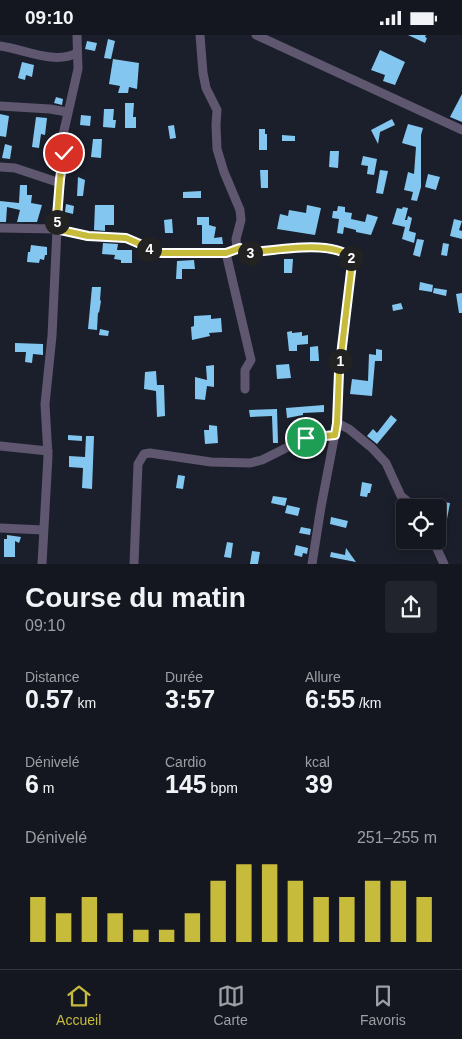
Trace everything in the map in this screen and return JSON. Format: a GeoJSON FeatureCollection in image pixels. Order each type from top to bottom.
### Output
{"type":"FeatureCollection","features":[{"type":"Feature","properties":{"kind":"street"},"geometry":{"type":"LineString","coordinates":[[42,564],[48,451],[45,404],[52,336],[56,229],[64,153],[63,135],[78,69],[77,35]]}},
{"type":"Feature","properties":{"kind":"street"},"geometry":{"type":"LineString","coordinates":[[200,35],[206,88],[218,110],[216,125],[217,149],[224,172],[240,210],[241,220],[236,239],[237,249],[240,248],[245,253],[294,247],[318,248],[341,251],[350,257],[352,263],[339,372],[337,423],[320,507],[312,564]]}},
{"type":"Feature","properties":{"kind":"street"},"geometry":{"type":"LineString","coordinates":[[256,35],[462,130]]}},
{"type":"Feature","properties":{"kind":"street"},"geometry":{"type":"LineString","coordinates":[[0,47],[50,57],[69,57],[77,53]]}},
{"type":"Feature","properties":{"kind":"street"},"geometry":{"type":"LineString","coordinates":[[0,106],[67,112]]}},
{"type":"Feature","properties":{"kind":"street"},"geometry":{"type":"LineString","coordinates":[[0,167],[15,168],[60,183]]}},
{"type":"Feature","properties":{"kind":"street"},"geometry":{"type":"LineString","coordinates":[[0,228],[56,229],[88,236],[126,238],[161,253],[226,253],[240,248]]}},
{"type":"Feature","properties":{"kind":"street"},"geometry":{"type":"LineString","coordinates":[[226,253],[251,360],[245,369],[245,389]]}},
{"type":"Feature","properties":{"kind":"street"},"geometry":{"type":"LineString","coordinates":[[337,423],[355,433],[386,463],[401,496],[405,499]]}},
{"type":"Feature","properties":{"kind":"street"},"geometry":{"type":"LineString","coordinates":[[134,564],[138,464],[144,454],[150,453],[226,464],[250,463],[262,460],[306,438],[335,435]]}},
{"type":"Feature","properties":{"kind":"street"},"geometry":{"type":"LineString","coordinates":[[0,446],[48,451]]}},
{"type":"Feature","properties":{"kind":"street"},"geometry":{"type":"LineString","coordinates":[[0,528],[43,530]]}},
{"type":"Feature","properties":{"kind":"street"},"geometry":{"type":"LineString","coordinates":[[437,549],[444,564]]}},
{"type":"Feature","properties":{"kind":"building"},"geometry":{"type":"Polygon","coordinates":[[[408,35],[426,35],[425,37],[427,38],[425,43],[408,35]]]}},
{"type":"Feature","properties":{"kind":"building"},"geometry":{"type":"Polygon","coordinates":[[[108,39],[115,41],[111,59],[104,58],[108,39]]]}},
{"type":"Feature","properties":{"kind":"building"},"geometry":{"type":"Polygon","coordinates":[[[87,41],[97,43],[95,51],[85,49],[87,41]]]}},
{"type":"Feature","properties":{"kind":"building"},"geometry":{"type":"Polygon","coordinates":[[[380,50],[405,62],[395,85],[383,81],[385,75],[371,70],[380,50]]]}},
{"type":"Feature","properties":{"kind":"building"},"geometry":{"type":"Polygon","coordinates":[[[113,59],[139,63],[137,89],[129,87],[128,93],[118,93],[120,86],[109,84],[113,59]]]}},
{"type":"Feature","properties":{"kind":"building"},"geometry":{"type":"Polygon","coordinates":[[[22,62],[34,65],[32,77],[26,75],[25,80],[18,78],[22,62]]]}},
{"type":"Feature","properties":{"kind":"building"},"geometry":{"type":"Polygon","coordinates":[[[462,94],[462,122],[450,117],[462,94]]]}},
{"type":"Feature","properties":{"kind":"building"},"geometry":{"type":"Polygon","coordinates":[[[56,97],[63,99],[62,105],[54,103],[56,97]]]}},
{"type":"Feature","properties":{"kind":"building"},"geometry":{"type":"Polygon","coordinates":[[[125,103],[134,103],[133,117],[136,117],[136,128],[125,128],[125,103]]]}},
{"type":"Feature","properties":{"kind":"building"},"geometry":{"type":"Polygon","coordinates":[[[104,109],[114,109],[113,120],[116,120],[115,128],[103,127],[104,109]]]}},
{"type":"Feature","properties":{"kind":"building"},"geometry":{"type":"Polygon","coordinates":[[[0,114],[9,116],[6,137],[0,136],[0,114]]]}},
{"type":"Feature","properties":{"kind":"building"},"geometry":{"type":"Polygon","coordinates":[[[81,115],[91,116],[90,126],[80,125],[81,115]]]}},
{"type":"Feature","properties":{"kind":"building"},"geometry":{"type":"Polygon","coordinates":[[[36,117],[47,118],[45,135],[41,134],[39,148],[32,147],[36,117]]]}},
{"type":"Feature","properties":{"kind":"building"},"geometry":{"type":"Polygon","coordinates":[[[392,119],[395,125],[380,132],[378,144],[371,130],[392,119]]]}},
{"type":"Feature","properties":{"kind":"building"},"geometry":{"type":"Polygon","coordinates":[[[408,124],[423,128],[421,135],[421,187],[417,201],[411,200],[413,192],[404,190],[408,172],[414,174],[416,147],[402,143],[408,124]]]}},
{"type":"Feature","properties":{"kind":"building"},"geometry":{"type":"Polygon","coordinates":[[[174,125],[176,138],[170,139],[168,126],[174,125]]]}},
{"type":"Feature","properties":{"kind":"building"},"geometry":{"type":"Polygon","coordinates":[[[259,129],[265,129],[265,134],[267,134],[267,150],[259,150],[259,129]]]}},
{"type":"Feature","properties":{"kind":"building"},"geometry":{"type":"Polygon","coordinates":[[[282,135],[295,136],[295,141],[282,141],[282,135]]]}},
{"type":"Feature","properties":{"kind":"building"},"geometry":{"type":"Polygon","coordinates":[[[93,139],[102,139],[101,158],[91,157],[93,139]]]}},
{"type":"Feature","properties":{"kind":"building"},"geometry":{"type":"Polygon","coordinates":[[[5,144],[12,146],[10,159],[2,158],[5,144]]]}},
{"type":"Feature","properties":{"kind":"building"},"geometry":{"type":"Polygon","coordinates":[[[330,151],[339,151],[338,168],[329,167],[330,151]]]}},
{"type":"Feature","properties":{"kind":"building"},"geometry":{"type":"Polygon","coordinates":[[[363,156],[377,159],[374,175],[367,174],[368,166],[361,165],[363,156]]]}},
{"type":"Feature","properties":{"kind":"building"},"geometry":{"type":"Polygon","coordinates":[[[260,170],[268,170],[268,188],[261,188],[260,170]]]}},
{"type":"Feature","properties":{"kind":"building"},"geometry":{"type":"Polygon","coordinates":[[[380,170],[388,171],[383,194],[376,193],[380,170]]]}},
{"type":"Feature","properties":{"kind":"building"},"geometry":{"type":"Polygon","coordinates":[[[428,174],[440,177],[436,190],[425,187],[428,174]]]}},
{"type":"Feature","properties":{"kind":"building"},"geometry":{"type":"Polygon","coordinates":[[[78,177],[85,180],[83,196],[77,196],[78,177]]]}},
{"type":"Feature","properties":{"kind":"building"},"geometry":{"type":"Polygon","coordinates":[[[20,185],[27,185],[27,195],[32,195],[31,203],[42,205],[37,222],[17,222],[20,210],[7,207],[6,222],[0,222],[0,201],[19,203],[20,185]]]}},
{"type":"Feature","properties":{"kind":"building"},"geometry":{"type":"Polygon","coordinates":[[[201,191],[201,198],[183,198],[183,192],[201,191]]]}},
{"type":"Feature","properties":{"kind":"building"},"geometry":{"type":"Polygon","coordinates":[[[66,204],[74,206],[73,214],[65,212],[66,204]]]}},
{"type":"Feature","properties":{"kind":"building"},"geometry":{"type":"Polygon","coordinates":[[[95,205],[114,205],[114,225],[105,225],[105,231],[94,230],[95,205]]]}},
{"type":"Feature","properties":{"kind":"building"},"geometry":{"type":"Polygon","coordinates":[[[307,205],[321,208],[315,235],[277,229],[280,214],[288,216],[289,210],[306,213],[307,205]]]}},
{"type":"Feature","properties":{"kind":"building"},"geometry":{"type":"Polygon","coordinates":[[[338,206],[345,207],[345,212],[352,213],[351,219],[365,222],[367,214],[378,217],[371,235],[344,227],[343,234],[337,233],[339,219],[332,218],[333,211],[337,211],[338,206]]]}},
{"type":"Feature","properties":{"kind":"building"},"geometry":{"type":"Polygon","coordinates":[[[403,207],[408,208],[405,220],[407,220],[408,216],[412,218],[409,231],[416,233],[414,243],[402,239],[405,227],[392,224],[397,208],[402,209],[403,207]]]}},
{"type":"Feature","properties":{"kind":"building"},"geometry":{"type":"Polygon","coordinates":[[[197,217],[209,217],[209,225],[216,227],[214,238],[222,237],[223,244],[202,244],[202,225],[197,225],[197,217]]]}},
{"type":"Feature","properties":{"kind":"building"},"geometry":{"type":"Polygon","coordinates":[[[172,219],[173,233],[165,233],[164,220],[172,219]]]}},
{"type":"Feature","properties":{"kind":"building"},"geometry":{"type":"Polygon","coordinates":[[[454,219],[462,221],[459,230],[462,231],[462,239],[450,236],[454,219]]]}},
{"type":"Feature","properties":{"kind":"building"},"geometry":{"type":"Polygon","coordinates":[[[417,239],[424,240],[420,257],[413,255],[417,239]]]}},
{"type":"Feature","properties":{"kind":"building"},"geometry":{"type":"Polygon","coordinates":[[[103,243],[118,244],[117,250],[132,250],[132,263],[121,263],[121,260],[114,259],[115,255],[102,254],[103,243]]]}},
{"type":"Feature","properties":{"kind":"building"},"geometry":{"type":"Polygon","coordinates":[[[443,243],[449,244],[447,256],[441,255],[443,243]]]}},
{"type":"Feature","properties":{"kind":"building"},"geometry":{"type":"Polygon","coordinates":[[[31,245],[47,247],[47,255],[45,255],[44,260],[40,259],[39,263],[27,262],[31,245]]]}},
{"type":"Feature","properties":{"kind":"building"},"geometry":{"type":"Polygon","coordinates":[[[284,259],[293,259],[292,273],[284,273],[284,259]]]}},
{"type":"Feature","properties":{"kind":"building"},"geometry":{"type":"Polygon","coordinates":[[[194,260],[195,269],[182,269],[182,279],[176,279],[177,261],[194,260]]]}},
{"type":"Feature","properties":{"kind":"building"},"geometry":{"type":"Polygon","coordinates":[[[420,282],[433,285],[432,292],[419,290],[420,282]]]}},
{"type":"Feature","properties":{"kind":"building"},"geometry":{"type":"Polygon","coordinates":[[[92,287],[101,287],[97,330],[88,329],[92,287]]]}},
{"type":"Feature","properties":{"kind":"building"},"geometry":{"type":"Polygon","coordinates":[[[434,288],[447,290],[446,296],[433,293],[434,288]]]}},
{"type":"Feature","properties":{"kind":"building"},"geometry":{"type":"Polygon","coordinates":[[[462,293],[462,313],[459,313],[456,294],[462,293]]]}},
{"type":"Feature","properties":{"kind":"building"},"geometry":{"type":"Polygon","coordinates":[[[401,303],[403,309],[393,311],[392,305],[401,303]]]}},
{"type":"Feature","properties":{"kind":"building"},"geometry":{"type":"Polygon","coordinates":[[[211,315],[211,319],[221,318],[222,332],[209,333],[210,336],[192,340],[191,327],[194,326],[194,316],[211,315]]]}},
{"type":"Feature","properties":{"kind":"building"},"geometry":{"type":"Polygon","coordinates":[[[100,329],[109,331],[108,336],[99,335],[100,329]]]}},
{"type":"Feature","properties":{"kind":"building"},"geometry":{"type":"Polygon","coordinates":[[[292,331],[292,333],[302,332],[302,336],[308,335],[308,344],[297,345],[297,351],[289,351],[287,332],[292,331]]]}},
{"type":"Feature","properties":{"kind":"building"},"geometry":{"type":"Polygon","coordinates":[[[15,343],[43,344],[43,355],[33,354],[32,363],[25,362],[26,352],[15,352],[15,343]]]}},
{"type":"Feature","properties":{"kind":"building"},"geometry":{"type":"Polygon","coordinates":[[[318,346],[319,361],[310,361],[310,347],[318,346]]]}},
{"type":"Feature","properties":{"kind":"building"},"geometry":{"type":"Polygon","coordinates":[[[376,349],[382,350],[382,361],[375,361],[372,396],[350,394],[352,379],[368,381],[369,354],[376,355],[376,349]]]}},
{"type":"Feature","properties":{"kind":"building"},"geometry":{"type":"Polygon","coordinates":[[[289,364],[291,378],[277,379],[276,365],[289,364]]]}},
{"type":"Feature","properties":{"kind":"building"},"geometry":{"type":"Polygon","coordinates":[[[214,365],[214,387],[207,386],[205,400],[195,399],[195,377],[207,380],[206,366],[214,365]]]}},
{"type":"Feature","properties":{"kind":"building"},"geometry":{"type":"Polygon","coordinates":[[[156,371],[157,385],[164,385],[165,416],[157,417],[156,391],[144,389],[145,372],[156,371]]]}},
{"type":"Feature","properties":{"kind":"building"},"geometry":{"type":"Polygon","coordinates":[[[324,405],[324,412],[303,413],[303,415],[287,418],[286,408],[324,405]]]}},
{"type":"Feature","properties":{"kind":"building"},"geometry":{"type":"Polygon","coordinates":[[[277,409],[278,443],[273,443],[272,416],[250,417],[249,410],[277,409]]]}},
{"type":"Feature","properties":{"kind":"building"},"geometry":{"type":"Polygon","coordinates":[[[391,415],[397,420],[377,444],[367,436],[373,429],[377,433],[391,415]]]}},
{"type":"Feature","properties":{"kind":"building"},"geometry":{"type":"Polygon","coordinates":[[[209,425],[217,426],[218,443],[205,444],[204,430],[209,430],[209,425]]]}},
{"type":"Feature","properties":{"kind":"building"},"geometry":{"type":"Polygon","coordinates":[[[68,435],[82,436],[82,441],[68,440],[68,435]]]}},
{"type":"Feature","properties":{"kind":"building"},"geometry":{"type":"Polygon","coordinates":[[[86,436],[94,436],[92,489],[82,488],[83,468],[69,467],[69,456],[85,457],[86,436]]]}},
{"type":"Feature","properties":{"kind":"building"},"geometry":{"type":"Polygon","coordinates":[[[178,475],[185,476],[183,489],[176,488],[178,475]]]}},
{"type":"Feature","properties":{"kind":"building"},"geometry":{"type":"Polygon","coordinates":[[[362,482],[372,484],[367,497],[360,496],[362,482]]]}},
{"type":"Feature","properties":{"kind":"building"},"geometry":{"type":"Polygon","coordinates":[[[273,496],[287,498],[285,506],[271,503],[273,496]]]}},
{"type":"Feature","properties":{"kind":"building"},"geometry":{"type":"Polygon","coordinates":[[[446,502],[450,503],[446,519],[446,502]]]}},
{"type":"Feature","properties":{"kind":"building"},"geometry":{"type":"Polygon","coordinates":[[[287,505],[300,508],[298,516],[285,513],[287,505]]]}},
{"type":"Feature","properties":{"kind":"building"},"geometry":{"type":"Polygon","coordinates":[[[331,517],[348,521],[346,528],[330,524],[331,517]]]}},
{"type":"Feature","properties":{"kind":"building"},"geometry":{"type":"Polygon","coordinates":[[[301,527],[311,529],[310,535],[299,533],[301,527]]]}},
{"type":"Feature","properties":{"kind":"building"},"geometry":{"type":"Polygon","coordinates":[[[7,535],[21,537],[19,543],[15,541],[15,557],[4,557],[4,539],[7,539],[7,535]]]}},
{"type":"Feature","properties":{"kind":"building"},"geometry":{"type":"Polygon","coordinates":[[[227,542],[233,543],[231,558],[224,557],[227,542]]]}},
{"type":"Feature","properties":{"kind":"building"},"geometry":{"type":"Polygon","coordinates":[[[296,545],[308,548],[307,554],[303,553],[302,557],[294,555],[296,545]]]}},
{"type":"Feature","properties":{"kind":"building"},"geometry":{"type":"Polygon","coordinates":[[[346,548],[356,562],[330,557],[331,552],[345,555],[346,548]]]}},
{"type":"Feature","properties":{"kind":"building"},"geometry":{"type":"Polygon","coordinates":[[[252,551],[260,552],[258,564],[250,564],[252,551]]]}},
{"type":"Feature","properties":{"kind":"route"},"geometry":{"type":"LineString","coordinates":[[64,153],[56,229],[88,236],[126,238],[136,241],[154,252],[161,253],[226,253],[240,248],[245,253],[294,247],[341,251],[350,257],[352,263],[339,372],[335,435],[306,438]]}}]}
